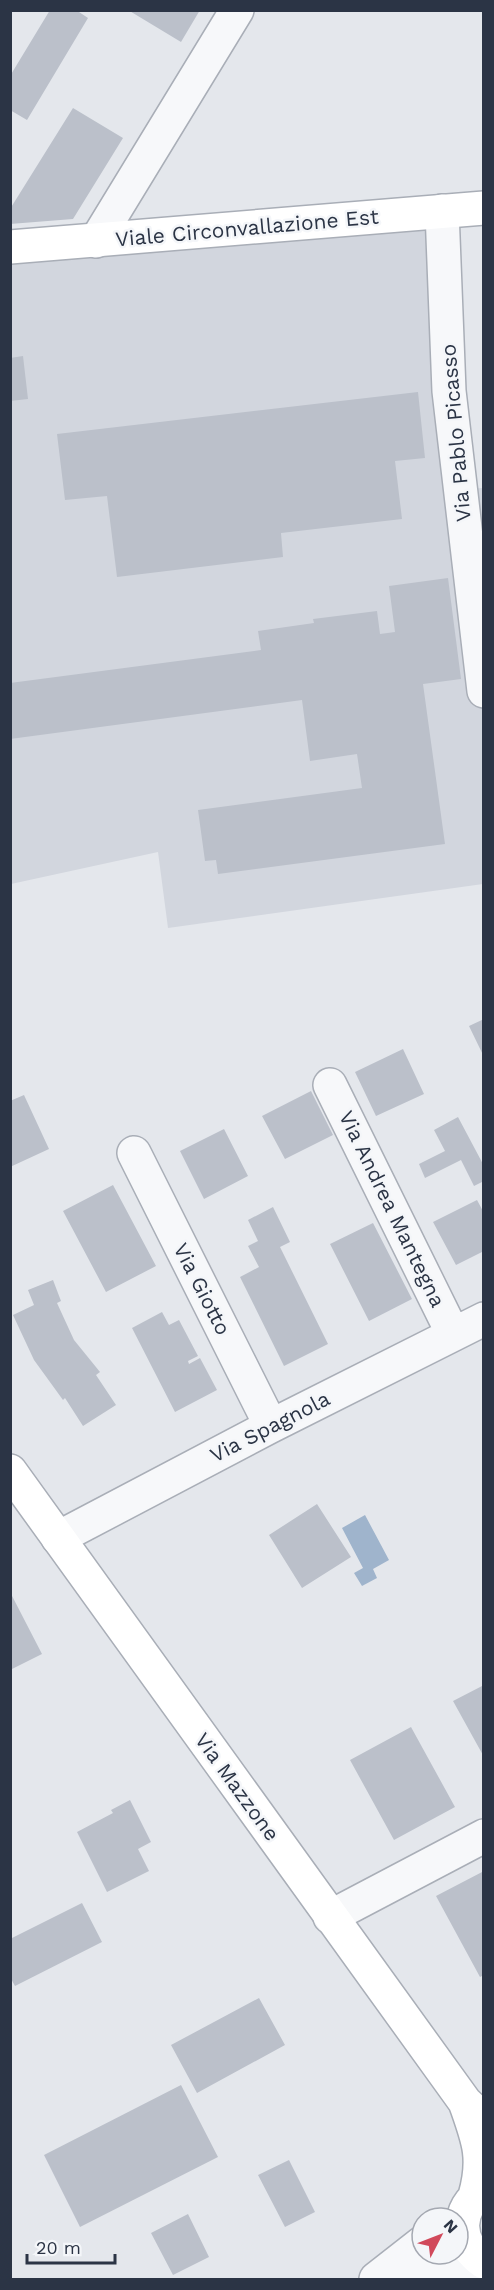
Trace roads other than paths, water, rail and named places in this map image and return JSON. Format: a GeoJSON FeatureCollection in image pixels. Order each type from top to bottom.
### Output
{"type":"FeatureCollection","features":[{"type":"Feature","properties":{"kind":"main road","name":"Viale Circonvallazione Est"},"geometry":{"type":"LineString","coordinates":[[10,247],[483,208]]}},
{"type":"Feature","properties":{"kind":"main road","name":"Via Mazzone"},"geometry":{"type":"LineString","coordinates":[[10,1471],[330,1917],[474,2111],[482,2163],[462,2220],[464,2238],[473,2254],[483,2262]]}},
{"type":"Feature","properties":{"kind":"street"},"geometry":{"type":"LineString","coordinates":[[96,241],[237,10]]}},
{"type":"Feature","properties":{"kind":"street","name":"Via Pablo Picasso"},"geometry":{"type":"LineString","coordinates":[[442,211],[449,392],[483,691]]}},
{"type":"Feature","properties":{"kind":"street","name":"Via Andrea Mantegna"},"geometry":{"type":"LineString","coordinates":[[330,1085],[453,1334]]}},
{"type":"Feature","properties":{"kind":"street","name":"Via Giotto"},"geometry":{"type":"LineString","coordinates":[[134,1152],[271,1426]]}},
{"type":"Feature","properties":{"kind":"street","name":"Via Spagnola"},"geometry":{"type":"LineString","coordinates":[[58,1538],[271,1426],[483,1319]]}},
{"type":"Feature","properties":{"kind":"street"},"geometry":{"type":"LineString","coordinates":[[330,1917],[483,1836]]}},
{"type":"Feature","properties":{"kind":"street"},"geometry":{"type":"LineString","coordinates":[[375,2280],[410,2252]]}},
{"type":"Feature","properties":{"kind":"street"},"geometry":{"type":"LineString","coordinates":[[384,2280],[483,2262]]}},
{"type":"Feature","properties":{"kind":"water"},"geometry":{"type":"Polygon","coordinates":[[[365,1515],[389,1560],[373,1569],[377,1578],[362,1586],[354,1573],[363,1568],[342,1528],[365,1515]]]}}]}
